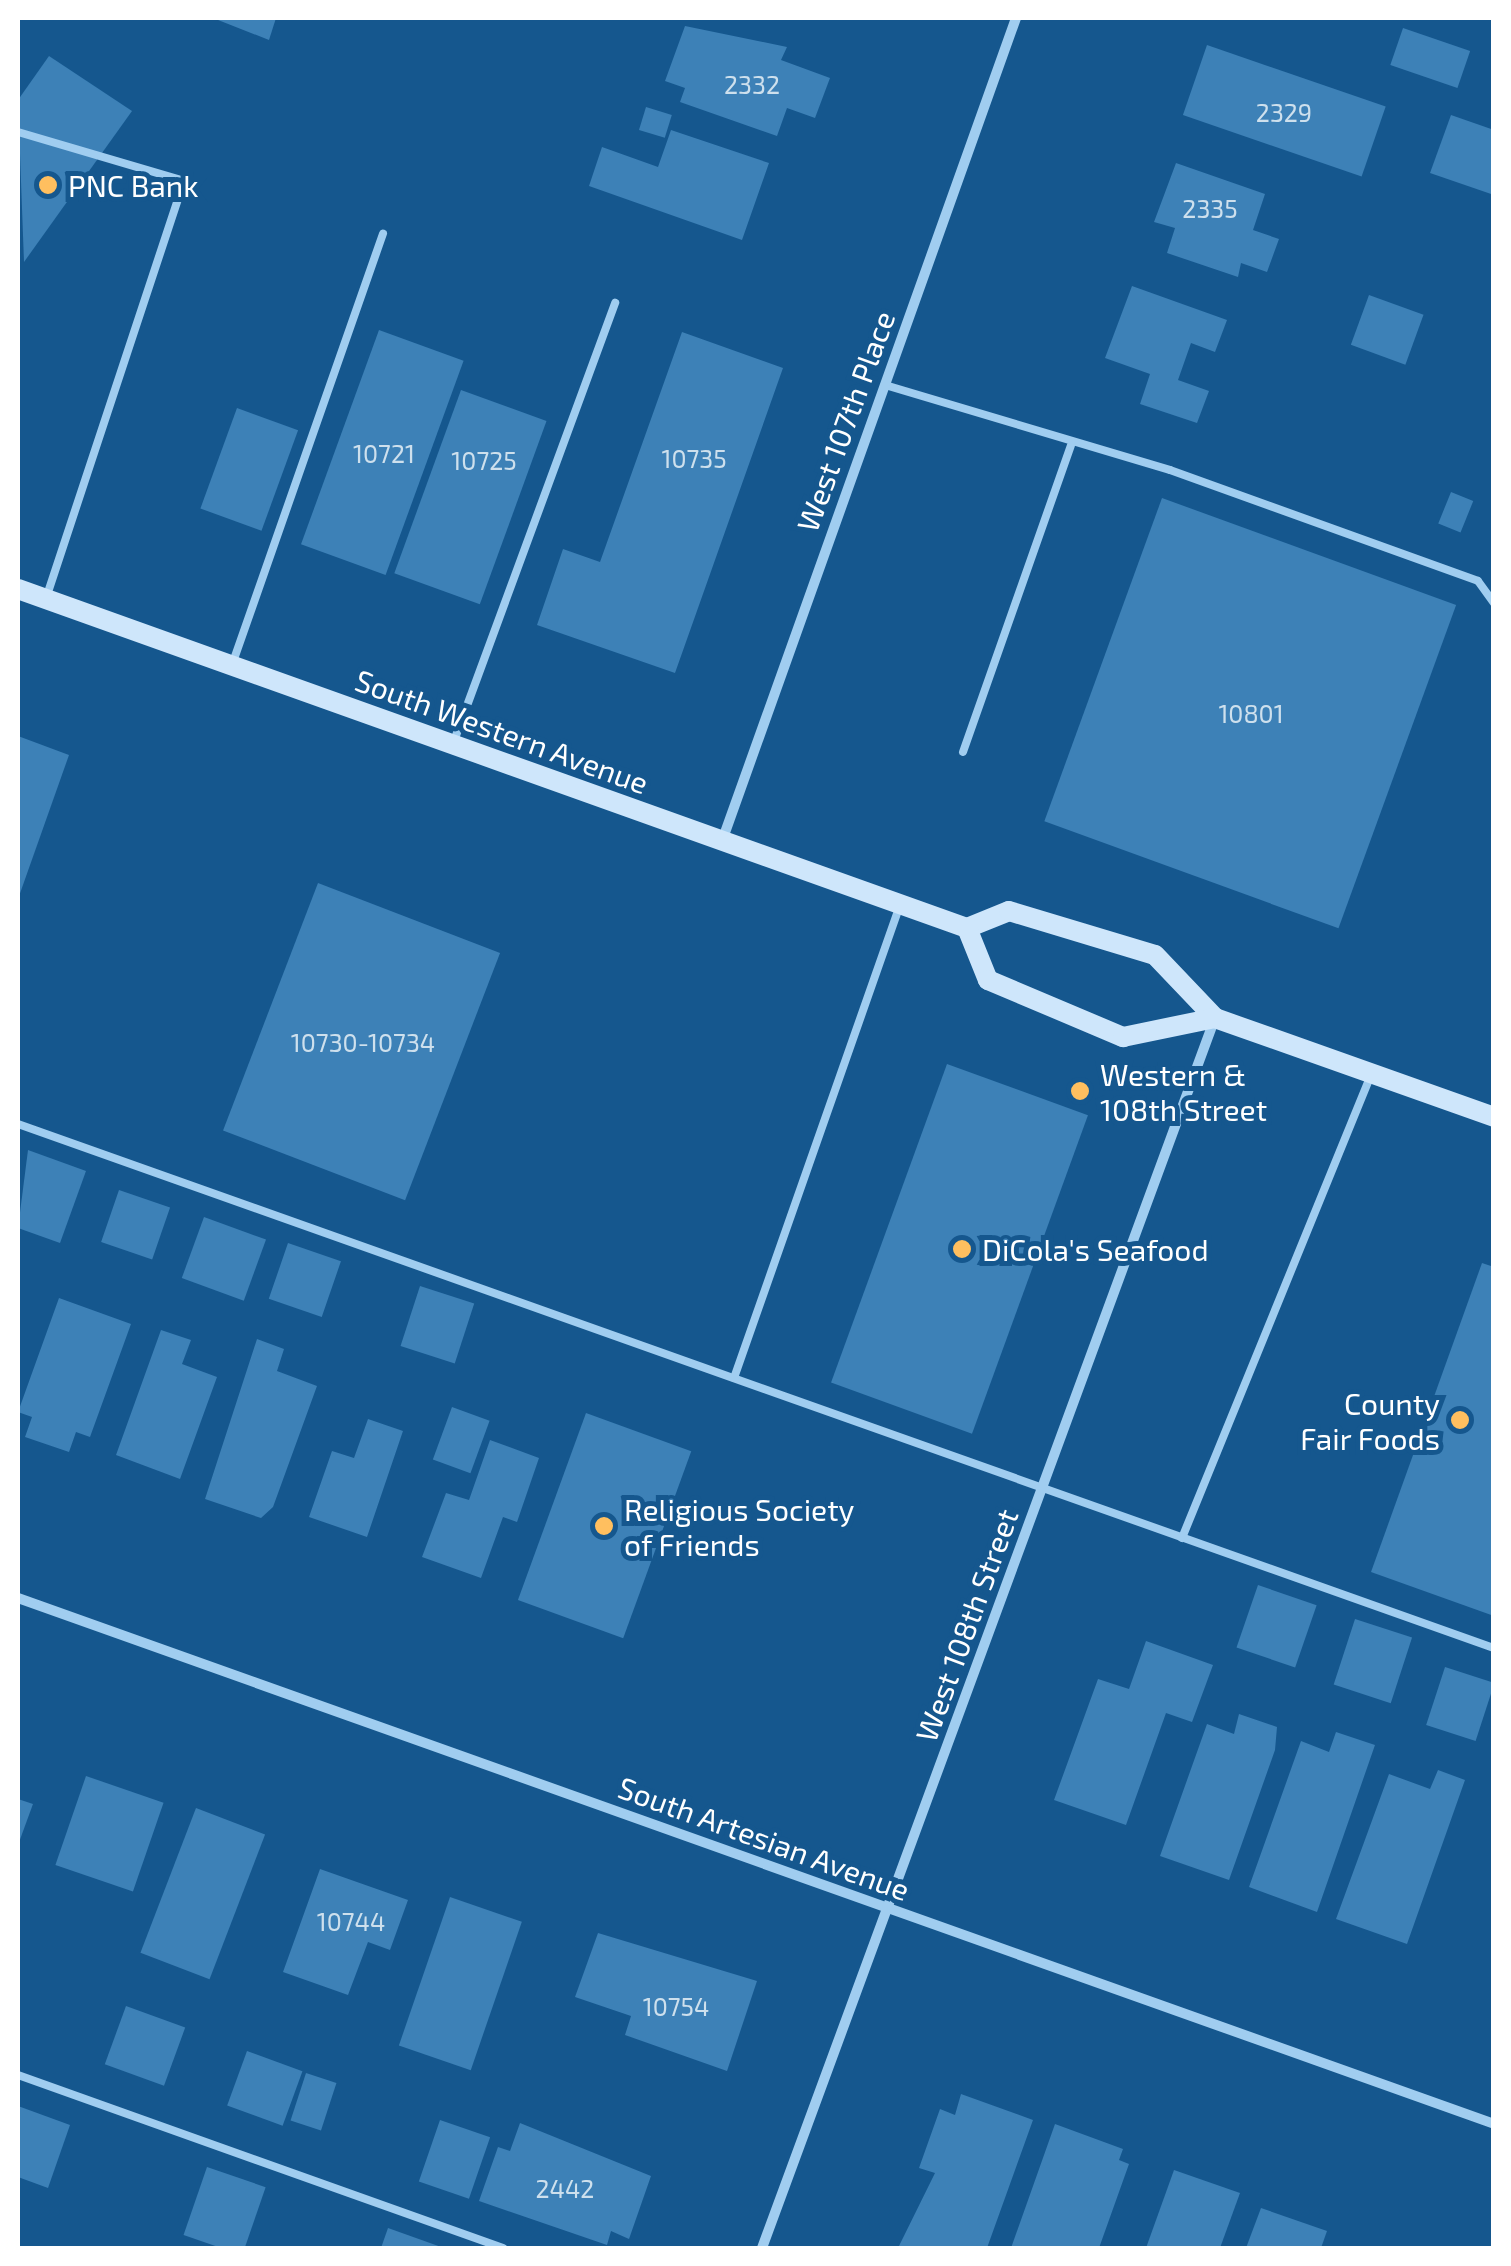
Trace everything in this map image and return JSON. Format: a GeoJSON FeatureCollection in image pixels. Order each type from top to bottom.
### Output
{"type":"FeatureCollection","features":[{"type":"Feature","properties":{"kind":"main road","name":"South Western Avenue"},"geometry":{"type":"LineString","coordinates":[[18,589],[966,928]]}},
{"type":"Feature","properties":{"kind":"main road"},"geometry":{"type":"LineString","coordinates":[[1215,1018],[1124,1037],[988,980],[966,928],[1009,912],[1155,956],[1215,1018],[1494,1117]]}},
{"type":"Feature","properties":{"kind":"street","name":"West 107th Place"},"geometry":{"type":"LineString","coordinates":[[722,842],[1016,18]]}},
{"type":"Feature","properties":{"kind":"street","name":"West 108th Street"},"geometry":{"type":"LineString","coordinates":[[762,2248],[1215,1018]]}},
{"type":"Feature","properties":{"kind":"street","name":"South Artesian Avenue"},"geometry":{"type":"LineString","coordinates":[[18,1598],[1494,2124]]}},
{"type":"Feature","properties":{"kind":"lane"},"geometry":{"type":"LineString","coordinates":[[18,132],[184,181],[46,599]]}},
{"type":"Feature","properties":{"kind":"lane"},"geometry":{"type":"LineString","coordinates":[[231,666],[383,234]]}},
{"type":"Feature","properties":{"kind":"lane"},"geometry":{"type":"LineString","coordinates":[[452,745],[616,303]]}},
{"type":"Feature","properties":{"kind":"lane"},"geometry":{"type":"LineString","coordinates":[[885,385],[1071,445],[1170,470],[1478,581],[1494,603]]}},
{"type":"Feature","properties":{"kind":"lane"},"geometry":{"type":"LineString","coordinates":[[962,752],[1071,445]]}},
{"type":"Feature","properties":{"kind":"lane"},"geometry":{"type":"LineString","coordinates":[[734,1378],[900,905]]}},
{"type":"Feature","properties":{"kind":"lane"},"geometry":{"type":"LineString","coordinates":[[1182,1538],[1371,1074]]}},
{"type":"Feature","properties":{"kind":"lane"},"geometry":{"type":"LineString","coordinates":[[18,1124],[1494,1648]]}},
{"type":"Feature","properties":{"kind":"lane"},"geometry":{"type":"LineString","coordinates":[[18,2075],[503,2248]]}},
{"type":"Feature","properties":{"kind":"building"},"geometry":{"type":"Polygon","coordinates":[[[213,18],[276,18],[269,40],[213,18]]]}},
{"type":"Feature","properties":{"kind":"building"},"geometry":{"type":"Polygon","coordinates":[[[685,26],[787,47],[781,60],[830,78],[815,118],[787,108],[777,136],[680,102],[685,88],[665,81],[685,26]]]}},
{"type":"Feature","properties":{"kind":"building"},"geometry":{"type":"Polygon","coordinates":[[[1403,28],[1470,51],[1457,88],[1390,65],[1403,28]]]}},
{"type":"Feature","properties":{"kind":"building"},"geometry":{"type":"Polygon","coordinates":[[[1207,45],[1386,107],[1362,177],[1183,115],[1207,45]]]}},
{"type":"Feature","properties":{"kind":"building","name":"PNC Bank"},"geometry":{"type":"Polygon","coordinates":[[[49,56],[132,111],[24,262],[18,100],[49,56]]]}},
{"type":"Feature","properties":{"kind":"building"},"geometry":{"type":"Polygon","coordinates":[[[646,107],[672,115],[665,138],[639,130],[646,107]]]}},
{"type":"Feature","properties":{"kind":"building"},"geometry":{"type":"Polygon","coordinates":[[[1451,115],[1494,130],[1494,195],[1430,173],[1451,115]]]}},
{"type":"Feature","properties":{"kind":"building"},"geometry":{"type":"Polygon","coordinates":[[[671,130],[769,163],[742,240],[589,186],[602,147],[658,167],[671,130]]]}},
{"type":"Feature","properties":{"kind":"building"},"geometry":{"type":"Polygon","coordinates":[[[1176,163],[1265,194],[1253,230],[1279,239],[1267,272],[1241,263],[1238,277],[1167,253],[1175,228],[1154,222],[1176,163]]]}},
{"type":"Feature","properties":{"kind":"building"},"geometry":{"type":"Polygon","coordinates":[[[1132,286],[1227,320],[1215,352],[1191,343],[1178,380],[1209,391],[1197,423],[1140,404],[1150,374],[1105,358],[1132,286]]]}},
{"type":"Feature","properties":{"kind":"building"},"geometry":{"type":"Polygon","coordinates":[[[1369,295],[1424,315],[1405,365],[1351,345],[1369,295]]]}},
{"type":"Feature","properties":{"kind":"building"},"geometry":{"type":"Polygon","coordinates":[[[379,330],[464,361],[386,575],[301,544],[379,330]]]}},
{"type":"Feature","properties":{"kind":"building"},"geometry":{"type":"Polygon","coordinates":[[[682,332],[783,368],[675,673],[537,625],[563,549],[600,562],[682,332]]]}},
{"type":"Feature","properties":{"kind":"building"},"geometry":{"type":"Polygon","coordinates":[[[461,390],[547,421],[480,604],[394,573],[461,390]]]}},
{"type":"Feature","properties":{"kind":"building"},"geometry":{"type":"Polygon","coordinates":[[[237,408],[298,430],[261,531],[200,509],[237,408]]]}},
{"type":"Feature","properties":{"kind":"building"},"geometry":{"type":"Polygon","coordinates":[[[1451,492],[1473,501],[1461,533],[1438,524],[1451,492]]]}},
{"type":"Feature","properties":{"kind":"building"},"geometry":{"type":"Polygon","coordinates":[[[1162,498],[1456,605],[1338,928],[1044,821],[1162,498]]]}},
{"type":"Feature","properties":{"kind":"building"},"geometry":{"type":"Polygon","coordinates":[[[18,736],[69,755],[18,899],[18,736]]]}},
{"type":"Feature","properties":{"kind":"building"},"geometry":{"type":"Polygon","coordinates":[[[318,883],[500,953],[405,1200],[223,1130],[318,883]]]}},
{"type":"Feature","properties":{"kind":"building","name":"DiCola's Seafood"},"geometry":{"type":"Polygon","coordinates":[[[947,1064],[1088,1115],[972,1434],[831,1383],[947,1064]]]}},
{"type":"Feature","properties":{"kind":"building"},"geometry":{"type":"Polygon","coordinates":[[[28,1150],[86,1171],[60,1243],[18,1228],[28,1150]]]}},
{"type":"Feature","properties":{"kind":"building"},"geometry":{"type":"Polygon","coordinates":[[[119,1190],[170,1208],[152,1260],[101,1242],[119,1190]]]}},
{"type":"Feature","properties":{"kind":"building"},"geometry":{"type":"Polygon","coordinates":[[[204,1217],[266,1240],[244,1301],[182,1278],[204,1217]]]}},
{"type":"Feature","properties":{"kind":"building"},"geometry":{"type":"Polygon","coordinates":[[[288,1243],[341,1261],[322,1317],[269,1299],[288,1243]]]}},
{"type":"Feature","properties":{"kind":"building","name":"County Fair Foods"},"geometry":{"type":"Polygon","coordinates":[[[1482,1263],[1494,1267],[1494,1616],[1371,1572],[1482,1263]]]}},
{"type":"Feature","properties":{"kind":"building"},"geometry":{"type":"Polygon","coordinates":[[[420,1286],[474,1304],[455,1364],[401,1346],[420,1286]]]}},
{"type":"Feature","properties":{"kind":"building"},"geometry":{"type":"Polygon","coordinates":[[[59,1298],[131,1324],[90,1437],[76,1432],[69,1452],[25,1437],[32,1417],[18,1412],[59,1298]]]}},
{"type":"Feature","properties":{"kind":"building"},"geometry":{"type":"Polygon","coordinates":[[[161,1330],[191,1340],[182,1364],[217,1377],[180,1479],[116,1455],[161,1330]]]}},
{"type":"Feature","properties":{"kind":"building"},"geometry":{"type":"Polygon","coordinates":[[[257,1339],[284,1349],[277,1371],[317,1386],[273,1507],[261,1518],[205,1499],[257,1339]]]}},
{"type":"Feature","properties":{"kind":"building"},"geometry":{"type":"Polygon","coordinates":[[[452,1407],[490,1421],[470,1473],[433,1460],[452,1407]]]}},
{"type":"Feature","properties":{"kind":"building","name":"Religious Society of Friends"},"geometry":{"type":"Polygon","coordinates":[[[586,1413],[691,1451],[623,1638],[518,1600],[586,1413]]]}},
{"type":"Feature","properties":{"kind":"building"},"geometry":{"type":"Polygon","coordinates":[[[368,1419],[403,1431],[367,1537],[309,1517],[332,1451],[354,1458],[368,1419]]]}},
{"type":"Feature","properties":{"kind":"building"},"geometry":{"type":"Polygon","coordinates":[[[490,1440],[539,1458],[517,1522],[503,1517],[481,1578],[422,1557],[446,1493],[469,1500],[490,1440]]]}},
{"type":"Feature","properties":{"kind":"building"},"geometry":{"type":"Polygon","coordinates":[[[1258,1585],[1317,1605],[1295,1668],[1237,1647],[1258,1585]]]}},
{"type":"Feature","properties":{"kind":"building"},"geometry":{"type":"Polygon","coordinates":[[[1355,1619],[1412,1638],[1391,1703],[1334,1685],[1355,1619]]]}},
{"type":"Feature","properties":{"kind":"building"},"geometry":{"type":"Polygon","coordinates":[[[1146,1641],[1213,1665],[1192,1722],[1166,1713],[1126,1825],[1054,1800],[1098,1679],[1129,1689],[1146,1641]]]}},
{"type":"Feature","properties":{"kind":"building"},"geometry":{"type":"Polygon","coordinates":[[[1445,1667],[1494,1683],[1476,1741],[1426,1725],[1445,1667]]]}},
{"type":"Feature","properties":{"kind":"building"},"geometry":{"type":"Polygon","coordinates":[[[1239,1714],[1277,1727],[1275,1750],[1229,1880],[1160,1856],[1207,1724],[1234,1734],[1239,1714]]]}},
{"type":"Feature","properties":{"kind":"building"},"geometry":{"type":"Polygon","coordinates":[[[1336,1732],[1375,1745],[1317,1912],[1249,1887],[1301,1741],[1329,1752],[1336,1732]]]}},
{"type":"Feature","properties":{"kind":"building"},"geometry":{"type":"Polygon","coordinates":[[[1438,1770],[1465,1780],[1407,1944],[1336,1919],[1389,1774],[1430,1789],[1438,1770]]]}},
{"type":"Feature","properties":{"kind":"building"},"geometry":{"type":"Polygon","coordinates":[[[86,1776],[164,1803],[133,1892],[55,1865],[86,1776]]]}},
{"type":"Feature","properties":{"kind":"building"},"geometry":{"type":"Polygon","coordinates":[[[18,1799],[33,1804],[18,1845],[18,1799]]]}},
{"type":"Feature","properties":{"kind":"building"},"geometry":{"type":"Polygon","coordinates":[[[196,1808],[265,1835],[210,1979],[140,1953],[196,1808]]]}},
{"type":"Feature","properties":{"kind":"building"},"geometry":{"type":"Polygon","coordinates":[[[320,1869],[408,1900],[390,1950],[368,1942],[348,1995],[283,1972],[320,1869]]]}},
{"type":"Feature","properties":{"kind":"building"},"geometry":{"type":"Polygon","coordinates":[[[450,1897],[522,1922],[471,2070],[399,2045],[450,1897]]]}},
{"type":"Feature","properties":{"kind":"building"},"geometry":{"type":"Polygon","coordinates":[[[598,1933],[757,1981],[727,2071],[625,2035],[631,2016],[575,1997],[598,1933]]]}},
{"type":"Feature","properties":{"kind":"building"},"geometry":{"type":"Polygon","coordinates":[[[126,2006],[185,2028],[164,2086],[105,2064],[126,2006]]]}},
{"type":"Feature","properties":{"kind":"building"},"geometry":{"type":"Polygon","coordinates":[[[247,2051],[302,2071],[283,2126],[227,2106],[247,2051]]]}},
{"type":"Feature","properties":{"kind":"building"},"geometry":{"type":"Polygon","coordinates":[[[306,2073],[336,2083],[321,2130],[291,2121],[306,2073]]]}},
{"type":"Feature","properties":{"kind":"building"},"geometry":{"type":"Polygon","coordinates":[[[961,2094],[1033,2120],[987,2248],[898,2248],[935,2173],[919,2168],[940,2109],[955,2115],[961,2094]]]}},
{"type":"Feature","properties":{"kind":"building"},"geometry":{"type":"Polygon","coordinates":[[[18,2106],[70,2125],[48,2188],[18,2177],[18,2106]]]}},
{"type":"Feature","properties":{"kind":"building"},"geometry":{"type":"Polygon","coordinates":[[[440,2120],[490,2137],[469,2199],[419,2181],[440,2120]]]}},
{"type":"Feature","properties":{"kind":"building"},"geometry":{"type":"Polygon","coordinates":[[[520,2123],[651,2176],[629,2239],[611,2231],[607,2245],[479,2201],[498,2147],[510,2151],[520,2123]]]}},
{"type":"Feature","properties":{"kind":"building"},"geometry":{"type":"Polygon","coordinates":[[[1055,2124],[1123,2149],[1119,2160],[1129,2164],[1099,2248],[1011,2248],[1055,2124]]]}},
{"type":"Feature","properties":{"kind":"building"},"geometry":{"type":"Polygon","coordinates":[[[207,2167],[266,2187],[245,2248],[221,2248],[184,2235],[207,2167]]]}},
{"type":"Feature","properties":{"kind":"building"},"geometry":{"type":"Polygon","coordinates":[[[1174,2170],[1240,2193],[1220,2248],[1146,2248],[1174,2170]]]}},
{"type":"Feature","properties":{"kind":"building"},"geometry":{"type":"Polygon","coordinates":[[[1261,2208],[1327,2231],[1321,2248],[1246,2248],[1261,2208]]]}},
{"type":"Feature","properties":{"kind":"building"},"geometry":{"type":"Polygon","coordinates":[[[388,2228],[444,2248],[381,2248],[388,2228]]]}},
{"type":"Feature","properties":{"kind":"place","name":"PNC Bank"},"geometry":{"type":"Point","coordinates":[48,185]}},
{"type":"Feature","properties":{"kind":"place","name":"Western & 108th Street"},"geometry":{"type":"Point","coordinates":[1080,1091]}},
{"type":"Feature","properties":{"kind":"place","name":"DiCola's Seafood"},"geometry":{"type":"Point","coordinates":[962,1249]}},
{"type":"Feature","properties":{"kind":"place","name":"County Fair Foods"},"geometry":{"type":"Point","coordinates":[1460,1420]}},
{"type":"Feature","properties":{"kind":"place","name":"Religious Society of Friends"},"geometry":{"type":"Point","coordinates":[604,1526]}}]}
